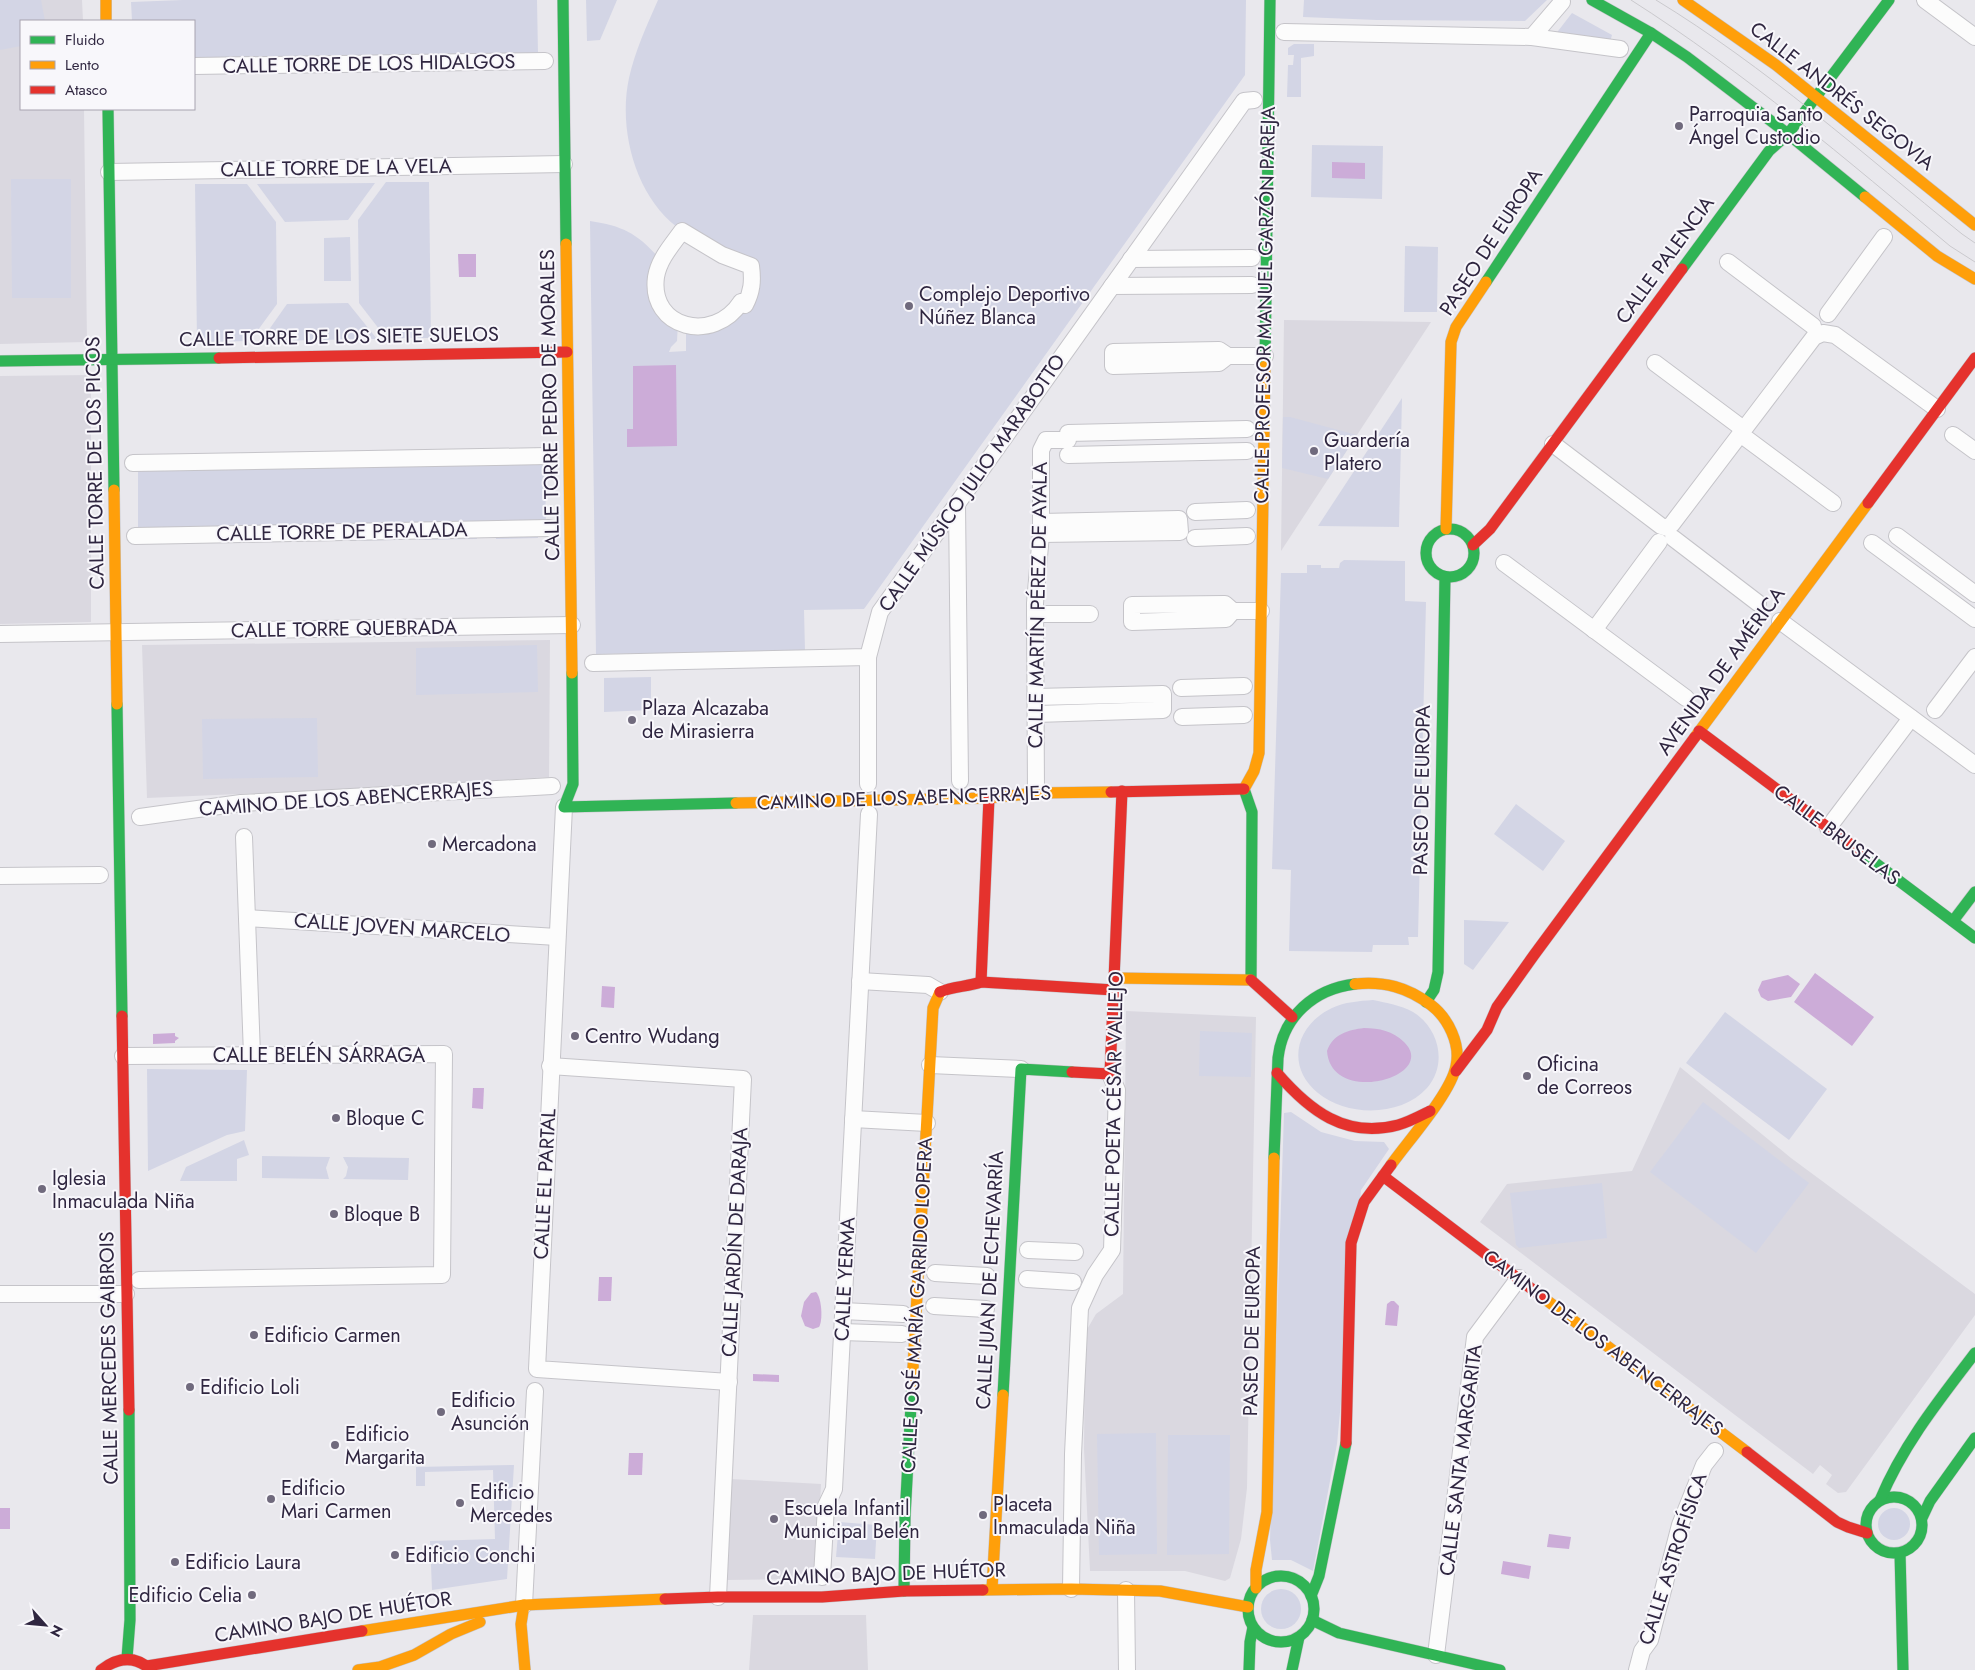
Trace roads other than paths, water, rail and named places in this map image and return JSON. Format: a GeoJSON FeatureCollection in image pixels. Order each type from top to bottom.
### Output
{"type":"FeatureCollection","features":[{"type":"Feature","properties":{"kind":"street"},"geometry":{"type":"LineString","coordinates":[[106,0],[106,20]]}},
{"type":"Feature","properties":{"kind":"street","name":"CALLE TORRE PEDRO DE MORALES"},"geometry":{"type":"LineString","coordinates":[[563,0],[573,784],[564,807]]}},
{"type":"Feature","properties":{"kind":"street","name":"CALLE PROFESOR MANUEL GARZÓN PAREJA"},"geometry":{"type":"LineString","coordinates":[[1244,789],[1254,771],[1259,753],[1270,0]]}},
{"type":"Feature","properties":{"kind":"street"},"geometry":{"type":"LineString","coordinates":[[1592,0],[1651,33],[1687,57],[1788,134],[1937,256],[1975,279]]}},
{"type":"Feature","properties":{"kind":"street","name":"CALLE ANDRÉS SEGOVIA"},"geometry":{"type":"LineString","coordinates":[[1683,0],[1776,65],[1975,225]]}},
{"type":"Feature","properties":{"kind":"street","name":"CALLE PALENCIA"},"geometry":{"type":"LineString","coordinates":[[1473,545],[1490,529],[1769,152],[1788,134],[1889,0]]}},
{"type":"Feature","properties":{"kind":"street"},"geometry":{"type":"LineString","coordinates":[[1925,0],[1975,37]]}},
{"type":"Feature","properties":{"kind":"street"},"geometry":{"type":"LineString","coordinates":[[1532,37],[1562,2]]}},
{"type":"Feature","properties":{"kind":"street"},"geometry":{"type":"LineString","coordinates":[[1284,32],[1532,37],[1620,49]]}},
{"type":"Feature","properties":{"kind":"street","name":"PASEO DE EUROPA"},"geometry":{"type":"LineString","coordinates":[[1446,529],[1450,349],[1456,327],[1651,33]]}},
{"type":"Feature","properties":{"kind":"street","name":"CALLE TORRE DE LOS HIDALGOS"},"geometry":{"type":"LineString","coordinates":[[195,66],[545,61]]}},
{"type":"Feature","properties":{"kind":"street","name":"CALLE MÚSICO JULIO MARABOTTO"},"geometry":{"type":"LineString","coordinates":[[868,657],[880,612],[1244,101],[1254,100]]}},
{"type":"Feature","properties":{"kind":"street","name":"CALLE TORRE DE LOS PICOS"},"geometry":{"type":"LineString","coordinates":[[108,110],[119,817]]}},
{"type":"Feature","properties":{"kind":"street","name":"CALLE TORRE DE LA VELA"},"geometry":{"type":"LineString","coordinates":[[109,172],[564,164]]}},
{"type":"Feature","properties":{"kind":"street"},"geometry":{"type":"LineString","coordinates":[[682,231],[722,255],[751,266],[753,282],[745,305],[741,302],[730,315],[718,323],[699,326],[678,323],[670,318],[658,300],[656,278],[661,260],[682,231]]}},
{"type":"Feature","properties":{"kind":"street"},"geometry":{"type":"LineString","coordinates":[[1828,314],[1884,238]]}},
{"type":"Feature","properties":{"kind":"street","name":"CALLE PROFESOR MANUEL GARZÓN PAREJA"},"geometry":{"type":"LineString","coordinates":[[1131,259],[1252,258]]}},
{"type":"Feature","properties":{"kind":"street"},"geometry":{"type":"LineString","coordinates":[[1728,262],[1818,329],[1836,335],[1937,410]]}},
{"type":"Feature","properties":{"kind":"street","name":"CALLE PROFESOR MANUEL GARZÓN PAREJA"},"geometry":{"type":"LineString","coordinates":[[1112,286],[1252,285]]}},
{"type":"Feature","properties":{"kind":"street"},"geometry":{"type":"LineString","coordinates":[[1594,630],[1666,536],[1672,524],[1814,337],[1818,329]]}},
{"type":"Feature","properties":{"kind":"street"},"geometry":{"type":"LineString","coordinates":[[1228,356],[1219,363],[1113,366],[1113,352],[1219,350],[1228,356],[1265,356]]}},
{"type":"Feature","properties":{"kind":"street","name":"CALLE TORRE DE LOS SIETE SUELOS"},"geometry":{"type":"LineString","coordinates":[[0,361],[567,352]]}},
{"type":"Feature","properties":{"kind":"street","name":"AVENIDA DE AMÉRICA"},"geometry":{"type":"LineString","coordinates":[[1456,1071],[1487,1030],[1497,1007],[1975,358]]}},
{"type":"Feature","properties":{"kind":"street"},"geometry":{"type":"LineString","coordinates":[[1655,363],[1738,425]]}},
{"type":"Feature","properties":{"kind":"street"},"geometry":{"type":"LineString","coordinates":[[1068,442],[1247,429]]}},
{"type":"Feature","properties":{"kind":"street"},"geometry":{"type":"LineString","coordinates":[[1953,435],[1975,452]]}},
{"type":"Feature","properties":{"kind":"street"},"geometry":{"type":"LineString","coordinates":[[1747,439],[1832,503]]}},
{"type":"Feature","properties":{"kind":"street","name":"CALLE MARTÍN PÉREZ DE AYALA"},"geometry":{"type":"LineString","coordinates":[[1036,794],[1035,614],[1040,528],[1040,450],[1046,440],[1068,442]]}},
{"type":"Feature","properties":{"kind":"street"},"geometry":{"type":"LineString","coordinates":[[1068,442],[1247,451]]}},
{"type":"Feature","properties":{"kind":"street"},"geometry":{"type":"LineString","coordinates":[[1552,444],[1661,526],[1666,536],[1758,602]]}},
{"type":"Feature","properties":{"kind":"street"},"geometry":{"type":"LineString","coordinates":[[133,462],[547,456]]}},
{"type":"Feature","properties":{"kind":"street"},"geometry":{"type":"LineString","coordinates":[[957,504],[960,781]]}},
{"type":"Feature","properties":{"kind":"street","name":"CALLE PROFESOR MANUEL GARZÓN PAREJA"},"geometry":{"type":"LineString","coordinates":[[1195,512],[1247,510]]}},
{"type":"Feature","properties":{"kind":"street"},"geometry":{"type":"LineString","coordinates":[[1180,519],[1180,532],[1040,528],[1180,519]]}},
{"type":"Feature","properties":{"kind":"street","name":"CALLE TORRE DE PERALADA"},"geometry":{"type":"LineString","coordinates":[[135,536],[549,528]]}},
{"type":"Feature","properties":{"kind":"street"},"geometry":{"type":"LineString","coordinates":[[1453,529],[1465,534],[1473,545],[1474,560],[1459,576],[1445,577],[1437,574],[1431,568],[1426,553],[1432,537],[1438,532],[1453,529]]}},
{"type":"Feature","properties":{"kind":"street"},"geometry":{"type":"LineString","coordinates":[[1195,538],[1247,536]]}},
{"type":"Feature","properties":{"kind":"street"},"geometry":{"type":"LineString","coordinates":[[1897,536],[1975,594]]}},
{"type":"Feature","properties":{"kind":"street"},"geometry":{"type":"LineString","coordinates":[[1872,543],[1975,619]]}},
{"type":"Feature","properties":{"kind":"street"},"geometry":{"type":"LineString","coordinates":[[1504,563],[1686,698]]}},
{"type":"Feature","properties":{"kind":"street","name":"PASEO DE EUROPA"},"geometry":{"type":"LineString","coordinates":[[1426,1002],[1434,990],[1438,972],[1445,577]]}},
{"type":"Feature","properties":{"kind":"street"},"geometry":{"type":"LineString","coordinates":[[1233,611],[1226,619],[1132,622],[1132,605],[1225,604],[1233,611],[1261,611]]}},
{"type":"Feature","properties":{"kind":"street"},"geometry":{"type":"LineString","coordinates":[[1035,614],[1090,614]]}},
{"type":"Feature","properties":{"kind":"street"},"geometry":{"type":"LineString","coordinates":[[1780,621],[1975,765]]}},
{"type":"Feature","properties":{"kind":"street","name":"CALLE TORRE QUEBRADA"},"geometry":{"type":"LineString","coordinates":[[0,634],[572,625]]}},
{"type":"Feature","properties":{"kind":"street"},"geometry":{"type":"LineString","coordinates":[[593,663],[868,657],[868,784]]}},
{"type":"Feature","properties":{"kind":"street"},"geometry":{"type":"LineString","coordinates":[[1935,710],[1975,657]]}},
{"type":"Feature","properties":{"kind":"street"},"geometry":{"type":"LineString","coordinates":[[1181,688],[1244,686]]}},
{"type":"Feature","properties":{"kind":"street"},"geometry":{"type":"LineString","coordinates":[[1163,694],[1163,710],[1036,706],[1163,694]]}},
{"type":"Feature","properties":{"kind":"street"},"geometry":{"type":"LineString","coordinates":[[1182,716],[1244,715]]}},
{"type":"Feature","properties":{"kind":"street"},"geometry":{"type":"LineString","coordinates":[[1828,828],[1911,718]]}},
{"type":"Feature","properties":{"kind":"street","name":"CALLE BRUSELAS"},"geometry":{"type":"LineString","coordinates":[[1699,732],[1975,938]]}},
{"type":"Feature","properties":{"kind":"street","name":"CAMINO DE LOS ABENCERRAJES"},"geometry":{"type":"LineString","coordinates":[[140,817],[241,803],[552,786]]}},
{"type":"Feature","properties":{"kind":"street"},"geometry":{"type":"LineString","coordinates":[[1244,789],[1252,812],[1251,980]]}},
{"type":"Feature","properties":{"kind":"street","name":"CAMINO DE LOS ABENCERRAJES"},"geometry":{"type":"LineString","coordinates":[[564,807],[989,798],[1036,794],[1244,789]]}},
{"type":"Feature","properties":{"kind":"street","name":"CALLE POETA CÉSAR VALLEJO"},"geometry":{"type":"LineString","coordinates":[[1071,1589],[1073,1461],[1080,1308],[1095,1276],[1112,1250],[1117,1090],[1110,1074],[1122,792]]}},
{"type":"Feature","properties":{"kind":"street"},"geometry":{"type":"LineString","coordinates":[[981,982],[989,798]]}},
{"type":"Feature","properties":{"kind":"street","name":"CALLE EL PARTAL"},"geometry":{"type":"LineString","coordinates":[[564,807],[550,1066],[537,1369],[729,1382]]}},
{"type":"Feature","properties":{"kind":"street","name":"CALLE YERMA"},"geometry":{"type":"LineString","coordinates":[[822,1577],[826,1506],[834,1489],[843,1311],[859,1120],[866,981],[869,814]]}},
{"type":"Feature","properties":{"kind":"street","name":"CALLE MERCEDES GAIBROIS"},"geometry":{"type":"LineString","coordinates":[[119,817],[130,1620],[127,1658]]}},
{"type":"Feature","properties":{"kind":"street"},"geometry":{"type":"LineString","coordinates":[[244,837],[252,1055]]}},
{"type":"Feature","properties":{"kind":"street"},"geometry":{"type":"LineString","coordinates":[[0,876],[100,875]]}},
{"type":"Feature","properties":{"kind":"street"},"geometry":{"type":"LineString","coordinates":[[1953,921],[1975,892]]}},
{"type":"Feature","properties":{"kind":"street","name":"CALLE JOVEN MARCELO"},"geometry":{"type":"LineString","coordinates":[[247,918],[557,937]]}},
{"type":"Feature","properties":{"kind":"street"},"geometry":{"type":"LineString","coordinates":[[1114,978],[1251,980],[1292,1017]]}},
{"type":"Feature","properties":{"kind":"street"},"geometry":{"type":"LineString","coordinates":[[866,981],[928,985],[940,992],[951,986],[966,987],[981,982],[1114,990]]}},
{"type":"Feature","properties":{"kind":"street"},"geometry":{"type":"LineString","coordinates":[[1311,1596],[1319,1576],[1346,1447],[1351,1244],[1364,1202],[1384,1176],[1431,1111],[1446,1090],[1456,1071],[1458,1053],[1447,1022],[1415,994],[1394,986],[1369,983],[1347,986],[1322,994],[1306,1002],[1292,1017],[1280,1042],[1277,1073],[1298,1098],[1326,1119],[1357,1128],[1396,1126],[1431,1111]]}},
{"type":"Feature","properties":{"kind":"street","name":"CALLE JOSÉ MARÍA GARRIDO LOPERA"},"geometry":{"type":"LineString","coordinates":[[904,1591],[905,1516],[933,1008],[940,992]]}},
{"type":"Feature","properties":{"kind":"street","name":"AVENIDA DE AMÉRICA"},"geometry":{"type":"LineString","coordinates":[[1478,1017],[1497,1007]]}},
{"type":"Feature","properties":{"kind":"street"},"geometry":{"type":"LineString","coordinates":[[1447,1022],[1462,1020]]}},
{"type":"Feature","properties":{"kind":"street","name":"CALLE BELÉN SÁRRAGA"},"geometry":{"type":"LineString","coordinates":[[123,1056],[444,1054],[442,1275],[139,1280]]}},
{"type":"Feature","properties":{"kind":"street"},"geometry":{"type":"LineString","coordinates":[[930,1065],[1110,1074]]}},
{"type":"Feature","properties":{"kind":"street","name":"CALLE JARDÍN DE DARAJA"},"geometry":{"type":"LineString","coordinates":[[550,1066],[743,1079],[718,1597]]}},
{"type":"Feature","properties":{"kind":"street","name":"CALLE JUAN DE ECHEVARRÍA"},"geometry":{"type":"LineString","coordinates":[[992,1589],[1021,1069]]}},
{"type":"Feature","properties":{"kind":"street","name":"PASEO DE EUROPA"},"geometry":{"type":"LineString","coordinates":[[1256,1588],[1256,1570],[1267,1512],[1277,1073]]}},
{"type":"Feature","properties":{"kind":"street","name":"CALLE JOSÉ MARÍA GARRIDO LOPERA"},"geometry":{"type":"LineString","coordinates":[[859,1120],[927,1123]]}},
{"type":"Feature","properties":{"kind":"street","name":"CAMINO DE LOS ABENCERRAJES"},"geometry":{"type":"LineString","coordinates":[[1384,1176],[1822,1509],[1832,1521],[1867,1533]]}},
{"type":"Feature","properties":{"kind":"street"},"geometry":{"type":"LineString","coordinates":[[1028,1250],[1075,1252]]}},
{"type":"Feature","properties":{"kind":"street"},"geometry":{"type":"LineString","coordinates":[[935,1273],[988,1276]]}},
{"type":"Feature","properties":{"kind":"street","name":"CALLE SANTA MARGARITA"},"geometry":{"type":"LineString","coordinates":[[1436,1655],[1475,1337],[1518,1278]]}},
{"type":"Feature","properties":{"kind":"street"},"geometry":{"type":"LineString","coordinates":[[1027,1279],[1073,1282]]}},
{"type":"Feature","properties":{"kind":"street"},"geometry":{"type":"LineString","coordinates":[[0,1294],[126,1294]]}},
{"type":"Feature","properties":{"kind":"street"},"geometry":{"type":"LineString","coordinates":[[934,1306],[986,1309]]}},
{"type":"Feature","properties":{"kind":"street"},"geometry":{"type":"LineString","coordinates":[[843,1311],[903,1314]]}},
{"type":"Feature","properties":{"kind":"street"},"geometry":{"type":"LineString","coordinates":[[842,1332],[902,1334]]}},
{"type":"Feature","properties":{"kind":"street"},"geometry":{"type":"LineString","coordinates":[[1880,1500],[1893,1470],[1908,1444],[1975,1353]]}},
{"type":"Feature","properties":{"kind":"street"},"geometry":{"type":"LineString","coordinates":[[525,1670],[521,1624],[524,1605],[536,1391]]}},
{"type":"Feature","properties":{"kind":"street"},"geometry":{"type":"LineString","coordinates":[[1922,1518],[1915,1505],[1905,1498],[1893,1496],[1880,1500],[1859,1514],[1866,1519],[1869,1538],[1878,1548],[1888,1552],[1900,1553],[1910,1548],[1916,1542],[1922,1527],[1922,1518],[1930,1501],[1975,1438]]}},
{"type":"Feature","properties":{"kind":"street","name":"CALLE ASTROFÍSICA"},"geometry":{"type":"LineString","coordinates":[[1637,1670],[1642,1652],[1650,1640],[1680,1525],[1704,1465],[1715,1451]]}},
{"type":"Feature","properties":{"kind":"street","name":"CAMINO DE LOS ABENCERRAJES"},"geometry":{"type":"LineString","coordinates":[[1822,1509],[1859,1514]]}},
{"type":"Feature","properties":{"kind":"street"},"geometry":{"type":"LineString","coordinates":[[1900,1553],[1903,1670]]}},
{"type":"Feature","properties":{"kind":"street"},"geometry":{"type":"LineString","coordinates":[[1289,1577],[1302,1584],[1311,1596],[1313,1604],[1312,1620],[1309,1627],[1299,1637],[1287,1642],[1274,1642],[1262,1636],[1253,1627],[1249,1618],[1248,1607],[1250,1597],[1256,1588],[1267,1579],[1289,1577]]}},
{"type":"Feature","properties":{"kind":"street","name":"CAMINO BAJO DE HUÉTOR"},"geometry":{"type":"LineString","coordinates":[[149,1668],[524,1605],[718,1597],[822,1597],[904,1591],[1071,1589],[1160,1591],[1248,1607]]}},
{"type":"Feature","properties":{"kind":"street"},"geometry":{"type":"LineString","coordinates":[[1126,1590],[1128,1670]]}},
{"type":"Feature","properties":{"kind":"street","name":"CAMINO BAJO DE HUÉTOR"},"geometry":{"type":"LineString","coordinates":[[358,1670],[382,1668],[414,1655],[460,1630],[524,1605]]}},
{"type":"Feature","properties":{"kind":"street"},"geometry":{"type":"LineString","coordinates":[[1312,1620],[1339,1633],[1500,1670]]}},
{"type":"Feature","properties":{"kind":"street"},"geometry":{"type":"LineString","coordinates":[[1250,1670],[1250,1642],[1253,1627]]}},
{"type":"Feature","properties":{"kind":"street"},"geometry":{"type":"LineString","coordinates":[[1292,1670],[1299,1637]]}},
{"type":"Feature","properties":{"kind":"street"},"geometry":{"type":"LineString","coordinates":[[100,1670],[116,1660],[127,1658],[138,1660],[149,1668]]}},
{"type":"Feature","properties":{"kind":"tram line"},"geometry":{"type":"LineString","coordinates":[[1631,0],[1754,87],[1834,149],[1950,246],[1975,262]]}},
{"type":"Feature","properties":{"kind":"tram line"},"geometry":{"type":"LineString","coordinates":[[1656,0],[1697,26],[1775,82],[1975,243]]}},
{"type":"Feature","properties":{"kind":"place","name":"Parroquia Santo Ángel Custodio"},"geometry":{"type":"Point","coordinates":[1679,126]}},
{"type":"Feature","properties":{"kind":"place","name":"Complejo Deportivo Núñez Blanca"},"geometry":{"type":"Point","coordinates":[909,306]}},
{"type":"Feature","properties":{"kind":"place","name":"Guardería Platero"},"geometry":{"type":"Point","coordinates":[1314,451]}},
{"type":"Feature","properties":{"kind":"place","name":"Plaza Alcazaba de Mirasierra"},"geometry":{"type":"Point","coordinates":[632,720]}},
{"type":"Feature","properties":{"kind":"place","name":"Mercadona"},"geometry":{"type":"Point","coordinates":[432,844]}},
{"type":"Feature","properties":{"kind":"place","name":"Centro Wudang"},"geometry":{"type":"Point","coordinates":[575,1036]}},
{"type":"Feature","properties":{"kind":"place","name":"Oficina de Correos"},"geometry":{"type":"Point","coordinates":[1527,1076]}},
{"type":"Feature","properties":{"kind":"place","name":"Bloque C"},"geometry":{"type":"Point","coordinates":[336,1118]}},
{"type":"Feature","properties":{"kind":"place","name":"Iglesia Inmaculada Niña"},"geometry":{"type":"Point","coordinates":[42,1189]}},
{"type":"Feature","properties":{"kind":"place","name":"Bloque B"},"geometry":{"type":"Point","coordinates":[334,1214]}},
{"type":"Feature","properties":{"kind":"place","name":"Edificio Carmen"},"geometry":{"type":"Point","coordinates":[254,1335]}},
{"type":"Feature","properties":{"kind":"place","name":"Edificio Loli"},"geometry":{"type":"Point","coordinates":[190,1387]}},
{"type":"Feature","properties":{"kind":"place","name":"Edificio Asunción"},"geometry":{"type":"Point","coordinates":[441,1412]}},
{"type":"Feature","properties":{"kind":"place","name":"Edificio Margarita"},"geometry":{"type":"Point","coordinates":[335,1445]}},
{"type":"Feature","properties":{"kind":"place","name":"Edificio Mari Carmen"},"geometry":{"type":"Point","coordinates":[271,1499]}},
{"type":"Feature","properties":{"kind":"place","name":"Edificio Mercedes"},"geometry":{"type":"Point","coordinates":[460,1503]}},
{"type":"Feature","properties":{"kind":"place","name":"Placeta Inmaculada Niña"},"geometry":{"type":"Point","coordinates":[983,1515]}},
{"type":"Feature","properties":{"kind":"place","name":"Escuela Infantil Municipal Belén"},"geometry":{"type":"Point","coordinates":[774,1519]}},
{"type":"Feature","properties":{"kind":"place","name":"Edificio Conchi"},"geometry":{"type":"Point","coordinates":[395,1555]}},
{"type":"Feature","properties":{"kind":"place","name":"Edificio Laura"},"geometry":{"type":"Point","coordinates":[175,1562]}},
{"type":"Feature","properties":{"kind":"place","name":"Edificio Celia"},"geometry":{"type":"Point","coordinates":[252,1595]}}]}
